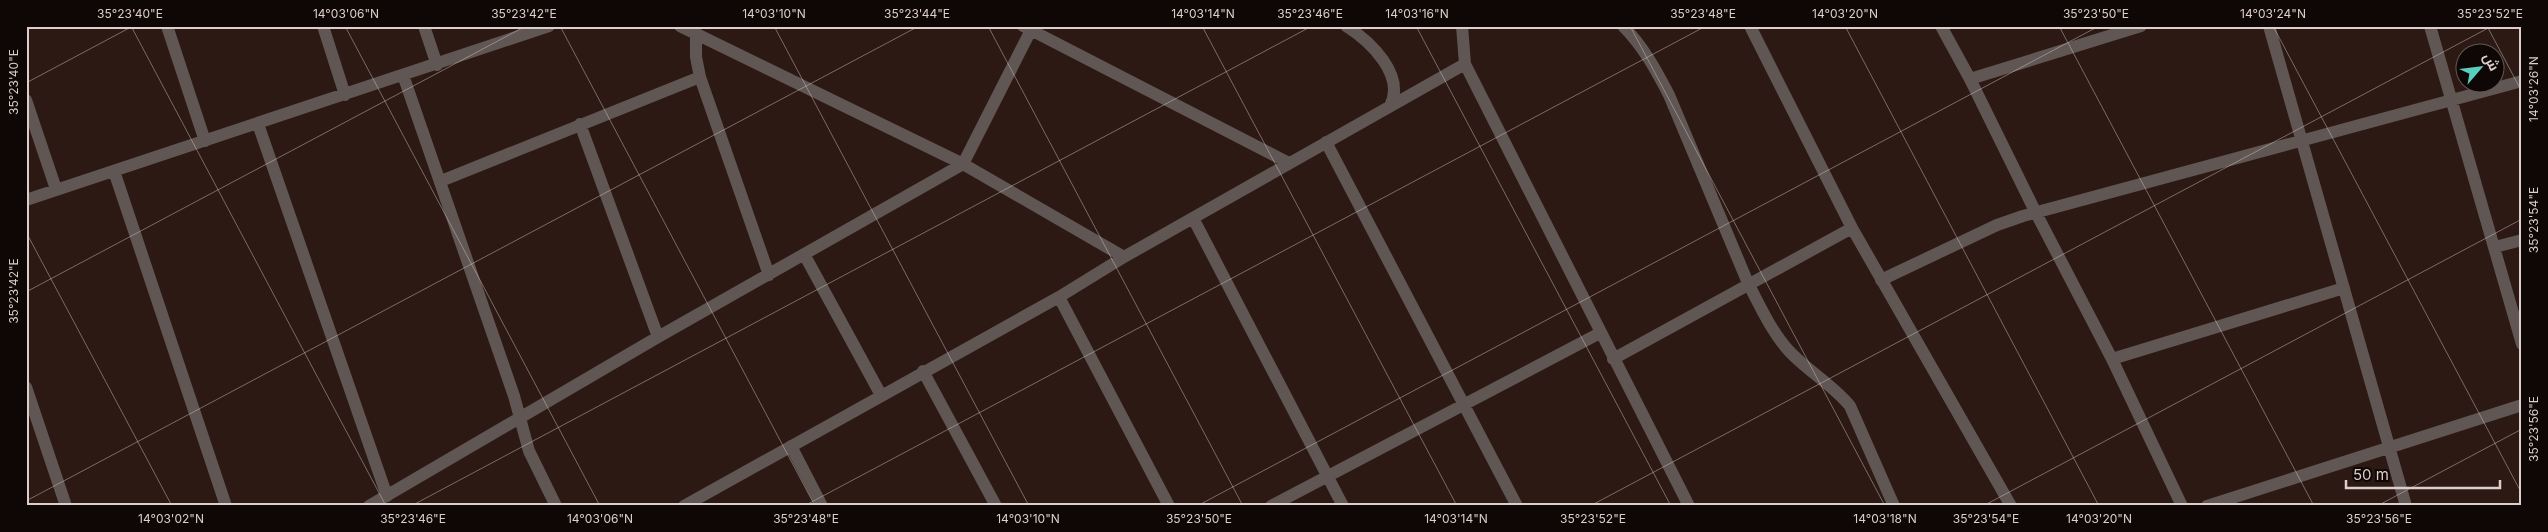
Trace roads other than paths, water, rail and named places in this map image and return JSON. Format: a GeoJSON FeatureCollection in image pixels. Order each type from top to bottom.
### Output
{"type":"FeatureCollection","features":[{"type":"Feature","properties":{"kind":"street"},"geometry":{"type":"LineString","coordinates":[[167,26],[205,142]]}},
{"type":"Feature","properties":{"kind":"street"},"geometry":{"type":"LineString","coordinates":[[323,26],[345,95]]}},
{"type":"Feature","properties":{"kind":"street"},"geometry":{"type":"LineString","coordinates":[[424,26],[437,65]]}},
{"type":"Feature","properties":{"kind":"street"},"geometry":{"type":"LineString","coordinates":[[26,200],[437,65],[549,26]]}},
{"type":"Feature","properties":{"kind":"street"},"geometry":{"type":"LineString","coordinates":[[680,26],[963,164],[1124,257]]}},
{"type":"Feature","properties":{"kind":"street"},"geometry":{"type":"LineString","coordinates":[[1346,26],[1364,40],[1384,62],[1394,86],[1394,97],[1390,106]]}},
{"type":"Feature","properties":{"kind":"street"},"geometry":{"type":"LineString","coordinates":[[1462,26],[1465,64],[1689,506]]}},
{"type":"Feature","properties":{"kind":"street"},"geometry":{"type":"LineString","coordinates":[[1623,26],[1634,37],[1655,67],[1669,95],[1748,283],[1789,351],[1842,396],[1854,412],[1894,506]]}},
{"type":"Feature","properties":{"kind":"street"},"geometry":{"type":"LineString","coordinates":[[1750,26],[1852,228],[2011,506]]}},
{"type":"Feature","properties":{"kind":"street"},"geometry":{"type":"LineString","coordinates":[[1941,26],[1970,79],[2036,213],[2112,359],[2182,506]]}},
{"type":"Feature","properties":{"kind":"street"},"geometry":{"type":"LineString","coordinates":[[1970,79],[2141,26]]}},
{"type":"Feature","properties":{"kind":"street"},"geometry":{"type":"LineString","coordinates":[[2269,26],[2406,506]]}},
{"type":"Feature","properties":{"kind":"street"},"geometry":{"type":"LineString","coordinates":[[2430,26],[2522,344]]}},
{"type":"Feature","properties":{"kind":"street"},"geometry":{"type":"LineString","coordinates":[[369,506],[658,337],[963,164],[1027,28],[1289,163]]}},
{"type":"Feature","properties":{"kind":"street"},"geometry":{"type":"LineString","coordinates":[[696,35],[696,57],[700,77],[769,275]]}},
{"type":"Feature","properties":{"kind":"street"},"geometry":{"type":"LineString","coordinates":[[684,506],[1059,297],[1124,257],[1465,64]]}},
{"type":"Feature","properties":{"kind":"street"},"geometry":{"type":"LineString","coordinates":[[403,75],[514,396],[519,418],[534,462],[556,506]]}},
{"type":"Feature","properties":{"kind":"street"},"geometry":{"type":"LineString","coordinates":[[441,181],[700,77]]}},
{"type":"Feature","properties":{"kind":"street"},"geometry":{"type":"LineString","coordinates":[[1881,280],[1997,225],[2302,140],[2453,101],[2522,80]]}},
{"type":"Feature","properties":{"kind":"street"},"geometry":{"type":"LineString","coordinates":[[26,100],[56,189]]}},
{"type":"Feature","properties":{"kind":"street"},"geometry":{"type":"LineString","coordinates":[[258,124],[386,496]]}},
{"type":"Feature","properties":{"kind":"street"},"geometry":{"type":"LineString","coordinates":[[580,124],[658,337]]}},
{"type":"Feature","properties":{"kind":"street"},"geometry":{"type":"LineString","coordinates":[[1326,142],[1466,404],[1517,506]]}},
{"type":"Feature","properties":{"kind":"street"},"geometry":{"type":"LineString","coordinates":[[114,171],[226,506]]}},
{"type":"Feature","properties":{"kind":"street"},"geometry":{"type":"LineString","coordinates":[[1193,218],[1343,506]]}},
{"type":"Feature","properties":{"kind":"street"},"geometry":{"type":"LineString","coordinates":[[1613,359],[1748,283],[1852,228]]}},
{"type":"Feature","properties":{"kind":"street"},"geometry":{"type":"LineString","coordinates":[[2495,247],[2522,240]]}},
{"type":"Feature","properties":{"kind":"street"},"geometry":{"type":"LineString","coordinates":[[804,254],[881,395]]}},
{"type":"Feature","properties":{"kind":"street"},"geometry":{"type":"LineString","coordinates":[[2112,359],[2344,288]]}},
{"type":"Feature","properties":{"kind":"street"},"geometry":{"type":"LineString","coordinates":[[1059,297],[1169,506]]}},
{"type":"Feature","properties":{"kind":"street"},"geometry":{"type":"LineString","coordinates":[[1271,506],[1600,333]]}},
{"type":"Feature","properties":{"kind":"street"},"geometry":{"type":"LineString","coordinates":[[924,371],[996,506]]}},
{"type":"Feature","properties":{"kind":"street"},"geometry":{"type":"LineString","coordinates":[[26,386],[66,506]]}},
{"type":"Feature","properties":{"kind":"street"},"geometry":{"type":"LineString","coordinates":[[2207,506],[2389,446],[2522,405]]}},
{"type":"Feature","properties":{"kind":"street"},"geometry":{"type":"LineString","coordinates":[[791,446],[822,506]]}}]}
